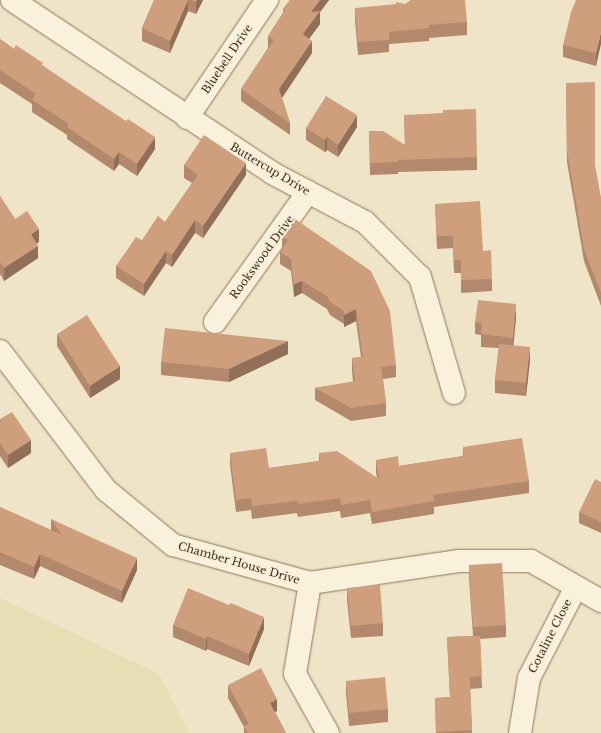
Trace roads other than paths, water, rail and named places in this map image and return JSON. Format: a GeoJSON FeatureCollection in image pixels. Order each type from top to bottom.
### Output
{"type":"FeatureCollection","features":[{"type":"Feature","properties":{"kind":"street","name":"Buttercup Drive"},"geometry":{"type":"LineString","coordinates":[[12,0],[187,118],[272,173],[366,222],[420,277],[454,393]]}},
{"type":"Feature","properties":{"kind":"street","name":"Bluebell Drive"},"geometry":{"type":"LineString","coordinates":[[187,118],[267,0]]}},
{"type":"Feature","properties":{"kind":"street","name":"Rookswood Drive"},"geometry":{"type":"LineString","coordinates":[[215,322],[308,192]]}},
{"type":"Feature","properties":{"kind":"street","name":"Chamber House Drive"},"geometry":{"type":"LineString","coordinates":[[4,367],[106,490],[173,545],[310,583],[459,560],[531,561],[601,601]]}},
{"type":"Feature","properties":{"kind":"street"},"geometry":{"type":"LineString","coordinates":[[310,583],[295,674],[328,733]]}},
{"type":"Feature","properties":{"kind":"street","name":"Cotaline Close"},"geometry":{"type":"LineString","coordinates":[[520,733],[528,678],[576,587]]}}]}
